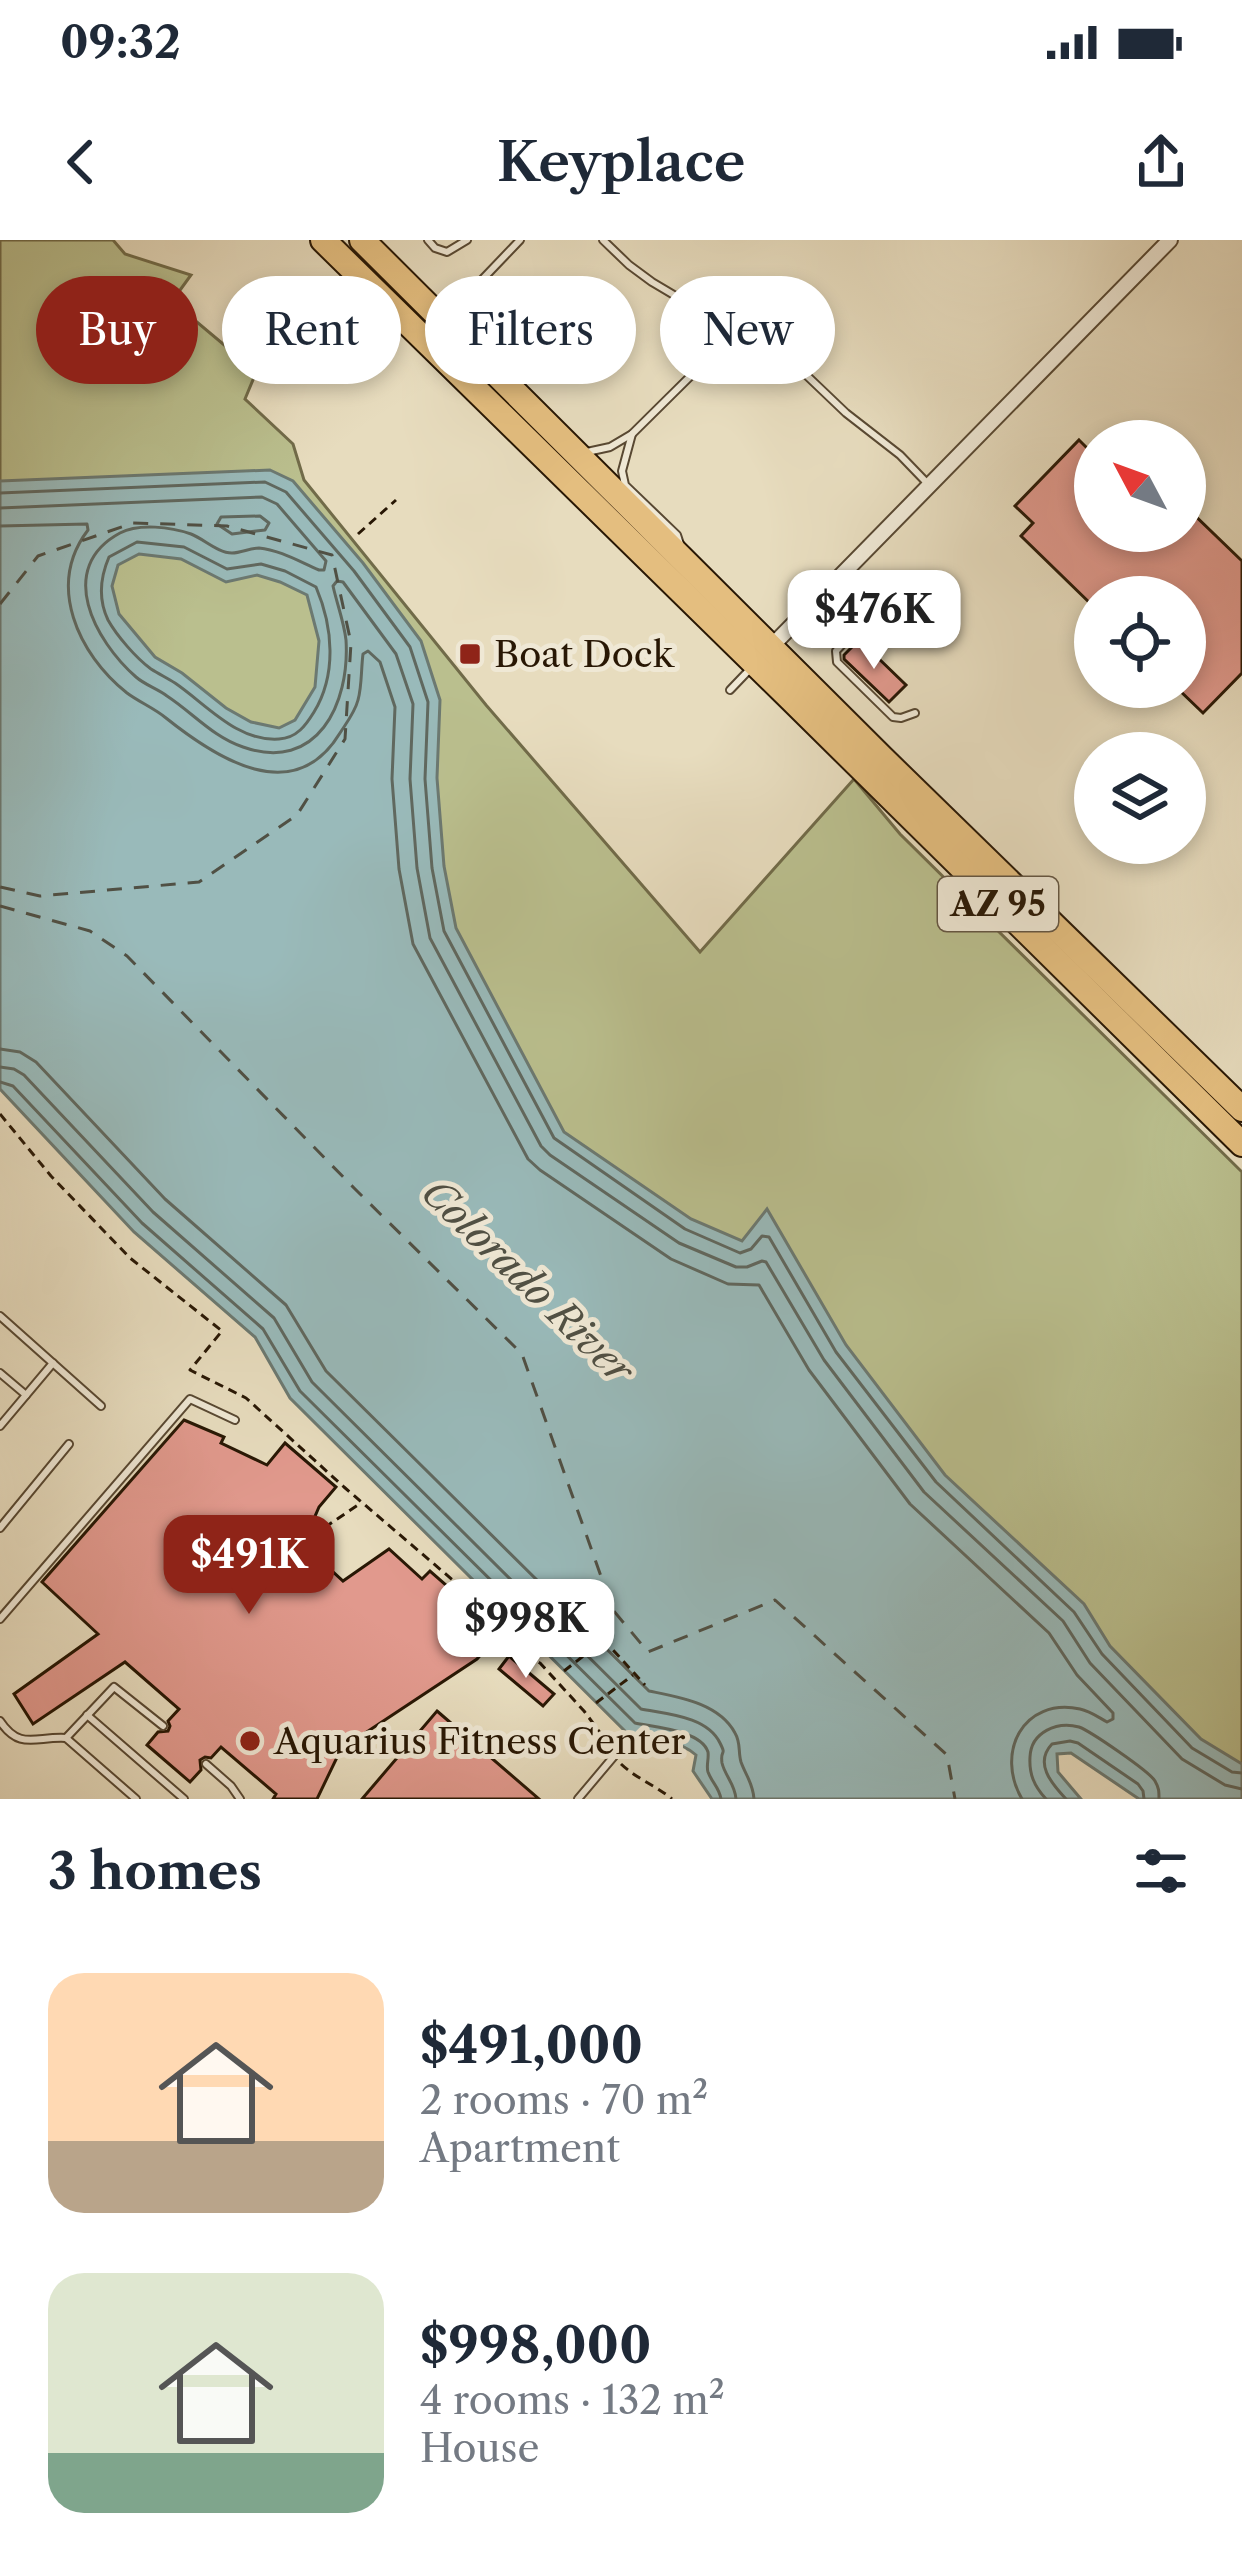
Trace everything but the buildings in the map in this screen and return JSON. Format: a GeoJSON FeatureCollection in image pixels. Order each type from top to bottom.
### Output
{"type":"FeatureCollection","features":[{"type":"Feature","properties":{"kind":"highway","name":"AZ 95"},"geometry":{"type":"LineString","coordinates":[[323,240],[1242,1109]]}},
{"type":"Feature","properties":{"kind":"highway","name":"AZ 95"},"geometry":{"type":"LineString","coordinates":[[362,240],[685,562],[889,797],[1242,1144]]}},
{"type":"Feature","properties":{"kind":"street"},"geometry":{"type":"LineString","coordinates":[[764,655],[1170,240]]}},
{"type":"Feature","properties":{"kind":"lane"},"geometry":{"type":"LineString","coordinates":[[428,240],[447,252],[467,240]]}},
{"type":"Feature","properties":{"kind":"lane"},"geometry":{"type":"LineString","coordinates":[[486,276],[520,240]]}},
{"type":"Feature","properties":{"kind":"lane"},"geometry":{"type":"LineString","coordinates":[[603,240],[660,287]]}},
{"type":"Feature","properties":{"kind":"lane"},"geometry":{"type":"LineString","coordinates":[[577,454],[610,446],[632,434],[682,384]]}},
{"type":"Feature","properties":{"kind":"lane"},"geometry":{"type":"LineString","coordinates":[[816,384],[930,485]]}},
{"type":"Feature","properties":{"kind":"lane"},"geometry":{"type":"LineString","coordinates":[[632,434],[622,471],[625,485],[677,535],[685,562]]}},
{"type":"Feature","properties":{"kind":"lane"},"geometry":{"type":"LineString","coordinates":[[876,617],[867,618],[836,651],[837,662],[893,717],[915,713]]}},
{"type":"Feature","properties":{"kind":"lane"},"geometry":{"type":"LineString","coordinates":[[730,690],[764,655]]}},
{"type":"Feature","properties":{"kind":"lane"},"geometry":{"type":"LineString","coordinates":[[0,1316],[101,1406]]}},
{"type":"Feature","properties":{"kind":"lane"},"geometry":{"type":"LineString","coordinates":[[0,1426],[53,1363]]}},
{"type":"Feature","properties":{"kind":"lane"},"geometry":{"type":"LineString","coordinates":[[0,1373],[26,1395]]}},
{"type":"Feature","properties":{"kind":"lane"},"geometry":{"type":"LineString","coordinates":[[0,1618],[190,1400],[235,1420]]}},
{"type":"Feature","properties":{"kind":"lane"},"geometry":{"type":"LineString","coordinates":[[0,1528],[69,1444]]}},
{"type":"Feature","properties":{"kind":"lane"},"geometry":{"type":"LineString","coordinates":[[0,1721],[19,1741],[66,1738],[114,1687],[164,1726]]}},
{"type":"Feature","properties":{"kind":"lane"},"geometry":{"type":"LineString","coordinates":[[87,1715],[184,1799]]}},
{"type":"Feature","properties":{"kind":"lane"},"geometry":{"type":"LineString","coordinates":[[66,1738],[136,1799]]}},
{"type":"Feature","properties":{"kind":"lane"},"geometry":{"type":"LineString","coordinates":[[578,1799],[615,1755]]}},
{"type":"Feature","properties":{"kind":"lane"},"geometry":{"type":"LineString","coordinates":[[206,1764],[240,1799]]}},
{"type":"Feature","properties":{"kind":"path"},"geometry":{"type":"LineString","coordinates":[[358,533],[396,500]]}},
{"type":"Feature","properties":{"kind":"path"},"geometry":{"type":"LineString","coordinates":[[0,1114],[51,1176],[130,1258],[222,1331],[190,1370],[247,1398],[469,1594],[504,1629],[506,1645],[540,1663],[584,1711],[618,1762],[672,1799]]}},
{"type":"Feature","properties":{"kind":"path"},"geometry":{"type":"LineString","coordinates":[[313,1536],[362,1502]]}},
{"type":"Feature","properties":{"kind":"path"},"geometry":{"type":"LineString","coordinates":[[593,1628],[646,1685]]}},
{"type":"Feature","properties":{"kind":"path"},"geometry":{"type":"LineString","coordinates":[[564,1671],[604,1640]]}},
{"type":"Feature","properties":{"kind":"path"},"geometry":{"type":"LineString","coordinates":[[596,1703],[635,1673]]}},
{"type":"Feature","properties":{"kind":"green space"},"geometry":{"type":"Polygon","coordinates":[[[0,240],[113,240],[125,254],[191,275],[36,276],[36,384],[198,384],[198,323],[222,343],[222,384],[251,384],[245,399],[293,444],[304,480],[486,705],[700,952],[854,779],[900,834],[1242,1172],[1242,1793],[0,594],[0,240]]]}},
{"type":"Feature","properties":{"kind":"water","name":"Colorado River"},"geometry":{"type":"Polygon","coordinates":[[[270,470],[293,481],[421,641],[440,700],[437,778],[444,866],[456,928],[564,1132],[691,1219],[742,1241],[767,1209],[846,1345],[945,1475],[1084,1604],[1110,1646],[1201,1739],[1242,1764],[1242,1799],[1139,1799],[1071,1753],[1057,1754],[1058,1772],[1081,1799],[712,1799],[693,1771],[696,1755],[674,1743],[631,1737],[290,1398],[255,1337],[134,1232],[0,1089],[0,481],[270,470]],[[139,554],[118,565],[112,586],[119,614],[155,657],[226,708],[251,722],[279,728],[295,720],[315,687],[319,641],[307,595],[257,575],[226,582],[181,559],[139,554]]]}},
{"type":"Feature","properties":{"kind":"ferry route"},"geometry":{"type":"LineString","coordinates":[[0,604],[38,556],[133,523],[227,526],[332,555],[351,643],[345,739],[297,815],[199,882],[40,896],[0,887]]}},
{"type":"Feature","properties":{"kind":"ferry route"},"geometry":{"type":"LineString","coordinates":[[0,906],[90,931],[127,956],[522,1354],[613,1610],[648,1652],[775,1600],[947,1755],[955,1799]]}},
{"type":"Feature","properties":{"kind":"place","name":"Boat Dock"},"geometry":{"type":"Point","coordinates":[470,654]}},
{"type":"Feature","properties":{"kind":"place","name":"Aquarius Fitness Center"},"geometry":{"type":"Point","coordinates":[250,1741]}}]}
